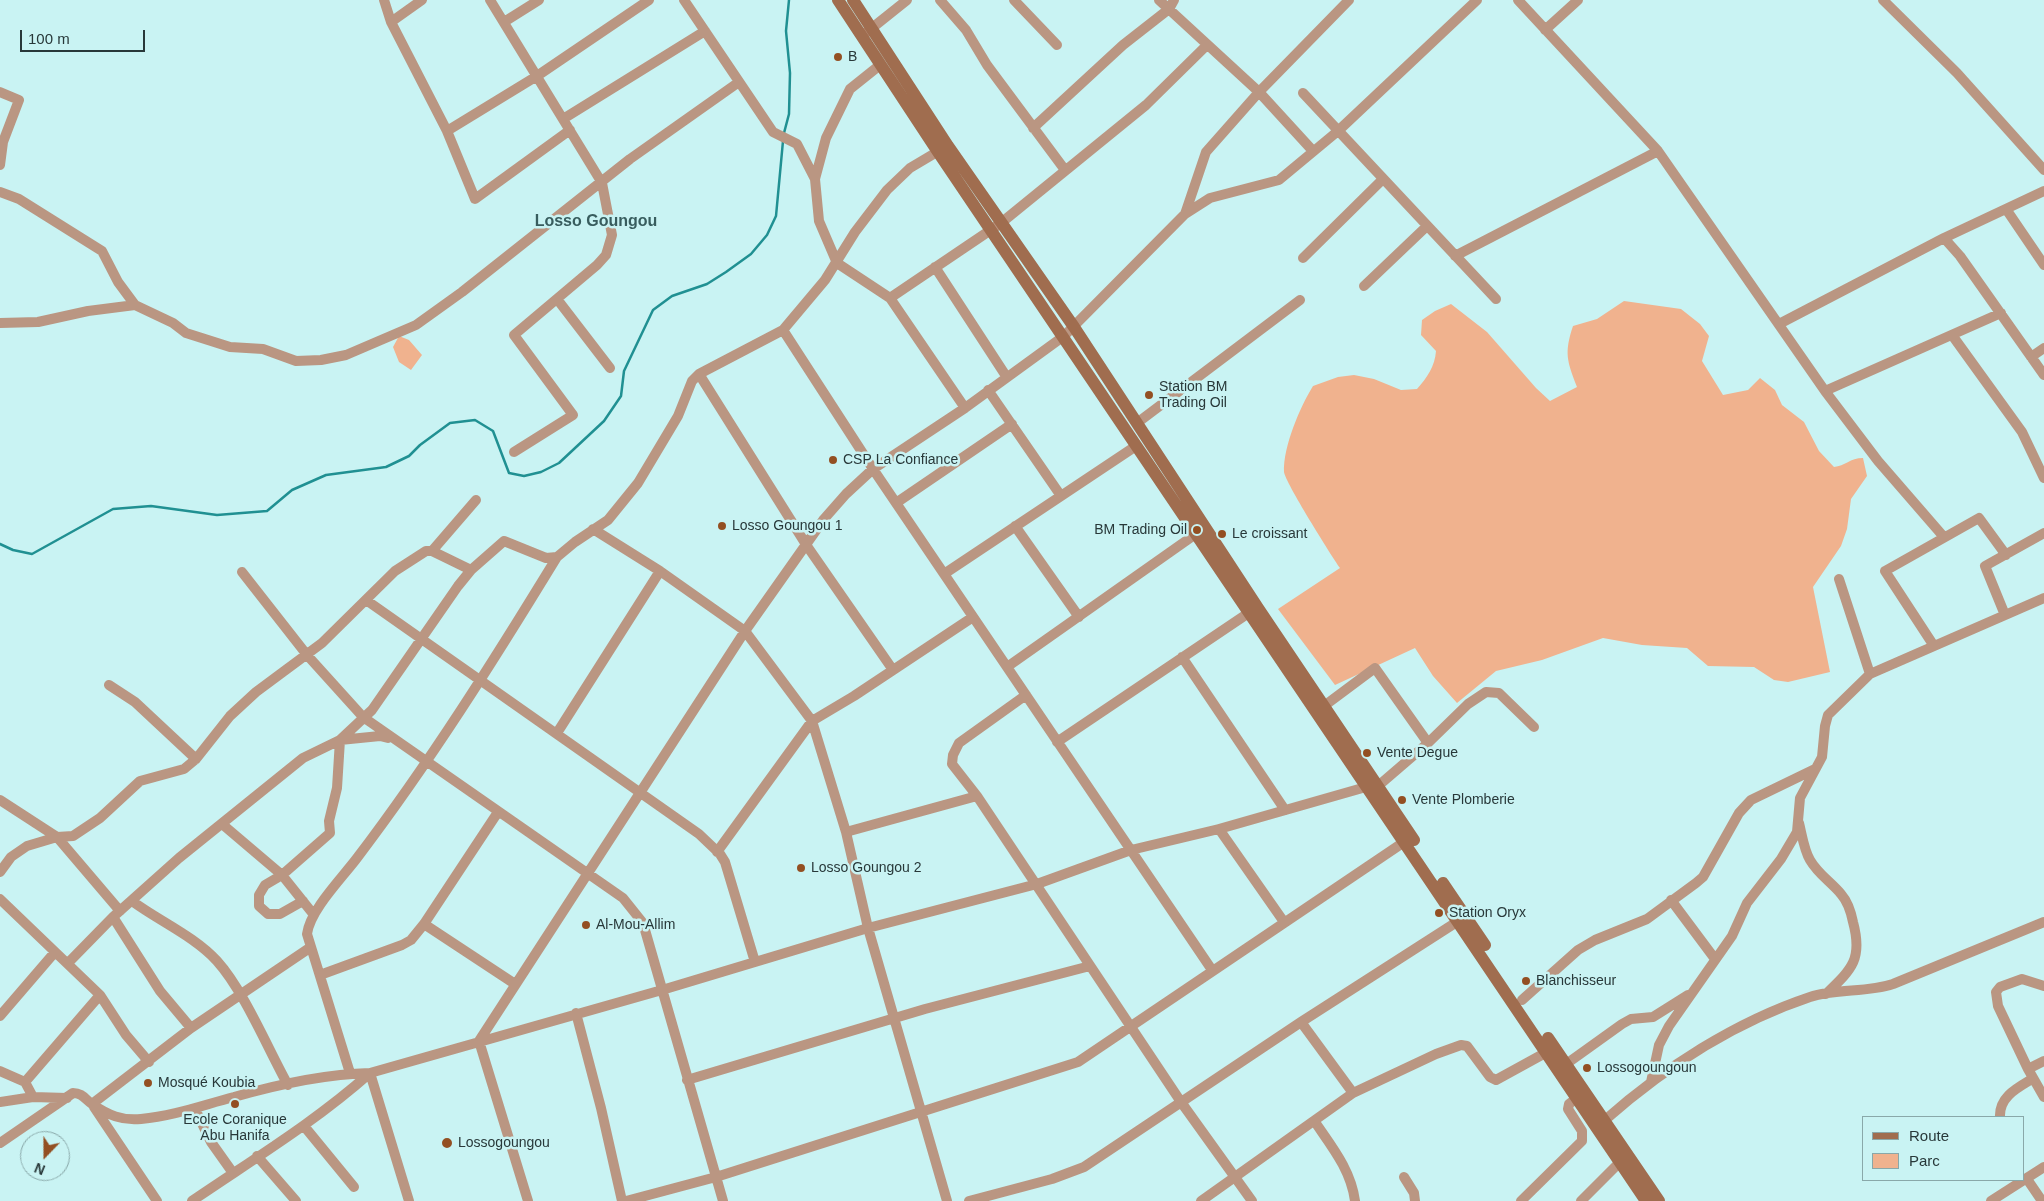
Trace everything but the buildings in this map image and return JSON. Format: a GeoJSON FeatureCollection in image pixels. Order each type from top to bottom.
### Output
{"type":"FeatureCollection","features":[{"type":"Feature","properties":{"kind":"main road"},"geometry":{"type":"LineString","coordinates":[[838,0],[866,33],[996,226],[1064,336],[1136,446],[1201,531]]}},
{"type":"Feature","properties":{"kind":"main road"},"geometry":{"type":"LineString","coordinates":[[853,0],[880,65],[943,149]]}},
{"type":"Feature","properties":{"kind":"main road"},"geometry":{"type":"LineString","coordinates":[[996,226],[1074,328],[1137,423],[1201,531],[1253,610],[1462,918],[1522,1000],[1563,1067],[1578,1098],[1625,1161],[1659,1201]]}},
{"type":"Feature","properties":{"kind":"main road"},"geometry":{"type":"LineString","coordinates":[[1253,610],[1324,706],[1372,786]]}},
{"type":"Feature","properties":{"kind":"main road"},"geometry":{"type":"LineString","coordinates":[[1462,918],[1547,1052],[1563,1067],[1605,1120],[1646,1201]]}},
{"type":"Feature","properties":{"kind":"street"},"geometry":{"type":"LineString","coordinates":[[384,0],[391,22],[447,131],[475,199],[570,130]]}},
{"type":"Feature","properties":{"kind":"street"},"geometry":{"type":"LineString","coordinates":[[391,22],[422,0]]}},
{"type":"Feature","properties":{"kind":"street"},"geometry":{"type":"LineString","coordinates":[[490,0],[602,183],[612,235],[611,244],[606,255],[597,265],[514,334],[573,415],[514,452]]}},
{"type":"Feature","properties":{"kind":"street"},"geometry":{"type":"LineString","coordinates":[[504,22],[539,0]]}},
{"type":"Feature","properties":{"kind":"street"},"geometry":{"type":"LineString","coordinates":[[447,131],[537,76],[648,0]]}},
{"type":"Feature","properties":{"kind":"street"},"geometry":{"type":"LineString","coordinates":[[684,0],[773,132],[797,144],[815,179]]}},
{"type":"Feature","properties":{"kind":"street"},"geometry":{"type":"LineString","coordinates":[[866,33],[907,0]]}},
{"type":"Feature","properties":{"kind":"street"},"geometry":{"type":"LineString","coordinates":[[940,0],[966,30],[988,65],[1065,170]]}},
{"type":"Feature","properties":{"kind":"street"},"geometry":{"type":"LineString","coordinates":[[1014,0],[1057,45]]}},
{"type":"Feature","properties":{"kind":"street"},"geometry":{"type":"LineString","coordinates":[[1159,0],[1172,4],[1207,45],[1259,92],[1313,151]]}},
{"type":"Feature","properties":{"kind":"street"},"geometry":{"type":"LineString","coordinates":[[1185,214],[1206,152],[1259,92],[1349,0]]}},
{"type":"Feature","properties":{"kind":"street"},"geometry":{"type":"LineString","coordinates":[[478,1040],[745,631],[807,546],[824,519],[846,494],[873,469],[965,408],[1006,376],[1074,328],[1185,214],[1210,198],[1279,180],[1338,131],[1478,0]]}},
{"type":"Feature","properties":{"kind":"street"},"geometry":{"type":"LineString","coordinates":[[1518,0],[1658,151],[1825,391],[1878,461],[1943,536]]}},
{"type":"Feature","properties":{"kind":"street"},"geometry":{"type":"LineString","coordinates":[[1545,30],[1578,0]]}},
{"type":"Feature","properties":{"kind":"street"},"geometry":{"type":"LineString","coordinates":[[1883,0],[1957,73],[2044,170]]}},
{"type":"Feature","properties":{"kind":"street"},"geometry":{"type":"LineString","coordinates":[[1033,128],[1172,4]]}},
{"type":"Feature","properties":{"kind":"street"},"geometry":{"type":"LineString","coordinates":[[563,119],[705,31]]}},
{"type":"Feature","properties":{"kind":"street"},"geometry":{"type":"LineString","coordinates":[[890,298],[996,226],[1146,105],[1207,45]]}},
{"type":"Feature","properties":{"kind":"street"},"geometry":{"type":"LineString","coordinates":[[880,65],[850,89],[826,138],[815,179],[819,221],[837,263],[890,298],[965,408]]}},
{"type":"Feature","properties":{"kind":"street"},"geometry":{"type":"LineString","coordinates":[[0,192],[19,199],[102,251],[118,282],[135,306],[173,324],[186,333],[217,345],[263,349],[296,362],[321,360],[346,355],[416,325],[462,292],[602,183],[630,158],[739,82]]}},
{"type":"Feature","properties":{"kind":"street"},"geometry":{"type":"LineString","coordinates":[[0,92],[19,100],[3,142],[0,165]]}},
{"type":"Feature","properties":{"kind":"street"},"geometry":{"type":"LineString","coordinates":[[1303,94],[1496,299]]}},
{"type":"Feature","properties":{"kind":"street"},"geometry":{"type":"LineString","coordinates":[[350,1074],[307,934],[314,915],[381,826],[481,680],[557,557],[593,529],[608,520],[638,483],[678,416],[692,381],[699,374],[783,330],[837,263],[855,232],[887,190],[910,168],[943,149]]}},
{"type":"Feature","properties":{"kind":"street"},"geometry":{"type":"LineString","coordinates":[[1455,256],[1658,151]]}},
{"type":"Feature","properties":{"kind":"street"},"geometry":{"type":"LineString","coordinates":[[1303,258],[1383,179]]}},
{"type":"Feature","properties":{"kind":"street"},"geometry":{"type":"LineString","coordinates":[[1779,324],[1944,238],[2044,192]]}},
{"type":"Feature","properties":{"kind":"street"},"geometry":{"type":"LineString","coordinates":[[2006,209],[2044,265]]}},
{"type":"Feature","properties":{"kind":"street"},"geometry":{"type":"LineString","coordinates":[[1364,286],[1427,226]]}},
{"type":"Feature","properties":{"kind":"street"},"geometry":{"type":"LineString","coordinates":[[1944,238],[1960,256],[2044,375]]}},
{"type":"Feature","properties":{"kind":"street"},"geometry":{"type":"LineString","coordinates":[[935,267],[1006,376]]}},
{"type":"Feature","properties":{"kind":"street"},"geometry":{"type":"LineString","coordinates":[[557,298],[610,368]]}},
{"type":"Feature","properties":{"kind":"street"},"geometry":{"type":"LineString","coordinates":[[1137,423],[1300,300]]}},
{"type":"Feature","properties":{"kind":"street"},"geometry":{"type":"LineString","coordinates":[[0,323],[7,325],[38,322],[88,311],[135,306]]}},
{"type":"Feature","properties":{"kind":"street"},"geometry":{"type":"LineString","coordinates":[[1825,391],[2001,313]]}},
{"type":"Feature","properties":{"kind":"street"},"geometry":{"type":"LineString","coordinates":[[783,330],[873,469],[1212,970]]}},
{"type":"Feature","properties":{"kind":"street"},"geometry":{"type":"LineString","coordinates":[[1952,335],[2022,432],[2044,478]]}},
{"type":"Feature","properties":{"kind":"street"},"geometry":{"type":"LineString","coordinates":[[2031,356],[2044,348]]}},
{"type":"Feature","properties":{"kind":"street"},"geometry":{"type":"LineString","coordinates":[[699,374],[807,546],[893,670]]}},
{"type":"Feature","properties":{"kind":"street"},"geometry":{"type":"LineString","coordinates":[[988,390],[1061,496]]}},
{"type":"Feature","properties":{"kind":"street"},"geometry":{"type":"LineString","coordinates":[[896,503],[1012,424]]}},
{"type":"Feature","properties":{"kind":"street"},"geometry":{"type":"LineString","coordinates":[[944,574],[1136,446]]}},
{"type":"Feature","properties":{"kind":"street"},"geometry":{"type":"LineString","coordinates":[[432,551],[476,500]]}},
{"type":"Feature","properties":{"kind":"street"},"geometry":{"type":"LineString","coordinates":[[1934,646],[1885,570],[1943,536],[1979,518],[2006,555]]}},
{"type":"Feature","properties":{"kind":"street"},"geometry":{"type":"LineString","coordinates":[[1016,526],[1079,617]]}},
{"type":"Feature","properties":{"kind":"street"},"geometry":{"type":"LineString","coordinates":[[593,529],[660,571],[745,631],[812,721],[846,832],[868,928],[947,1201]]}},
{"type":"Feature","properties":{"kind":"street"},"geometry":{"type":"LineString","coordinates":[[1007,667],[1201,531]]}},
{"type":"Feature","properties":{"kind":"street"},"geometry":{"type":"LineString","coordinates":[[2005,615],[1985,566],[2044,533]]}},
{"type":"Feature","properties":{"kind":"street"},"geometry":{"type":"LineString","coordinates":[[68,963],[116,914],[179,858],[303,758],[340,740],[372,710],[471,570],[504,541],[546,558],[557,557]]}},
{"type":"Feature","properties":{"kind":"street"},"geometry":{"type":"LineString","coordinates":[[0,872],[11,857],[26,846],[56,837],[73,836],[100,818],[140,781],[184,769],[196,759],[230,716],[250,698],[322,643],[411,559],[426,551],[432,551],[471,570]]}},
{"type":"Feature","properties":{"kind":"street"},"geometry":{"type":"LineString","coordinates":[[557,733],[660,571]]}},
{"type":"Feature","properties":{"kind":"street"},"geometry":{"type":"LineString","coordinates":[[242,572],[307,655],[363,717],[623,898],[637,913],[643,923],[723,1201]]}},
{"type":"Feature","properties":{"kind":"street"},"geometry":{"type":"LineString","coordinates":[[1839,578],[1870,674]]}},
{"type":"Feature","properties":{"kind":"street"},"geometry":{"type":"LineString","coordinates":[[1652,1082],[1659,1045],[1669,1026],[1732,936],[1755,891],[1790,845],[1797,832],[1800,798],[1824,746],[1825,726],[1828,715],[1870,674],[2044,598]]}},
{"type":"Feature","properties":{"kind":"street"},"geometry":{"type":"LineString","coordinates":[[366,600],[699,834],[717,852],[730,876],[755,962]]}},
{"type":"Feature","properties":{"kind":"street"},"geometry":{"type":"LineString","coordinates":[[1057,742],[1253,610]]}},
{"type":"Feature","properties":{"kind":"street"},"geometry":{"type":"LineString","coordinates":[[717,852],[812,721],[973,617]]}},
{"type":"Feature","properties":{"kind":"street"},"geometry":{"type":"LineString","coordinates":[[1182,657],[1285,810]]}},
{"type":"Feature","properties":{"kind":"street"},"geometry":{"type":"LineString","coordinates":[[1324,706],[1375,668],[1428,743]]}},
{"type":"Feature","properties":{"kind":"street"},"geometry":{"type":"LineString","coordinates":[[109,684],[135,702],[196,759]]}},
{"type":"Feature","properties":{"kind":"street"},"geometry":{"type":"LineString","coordinates":[[0,1143],[76,1093],[116,1118],[123,1120],[141,1119],[195,1109],[236,1096],[288,1085],[350,1074],[370,1073],[478,1040],[662,990],[868,928],[1036,884],[1130,850],[1219,829],[1372,786],[1428,743],[1468,704],[1481,694],[1492,690],[1499,693],[1534,727]]}},
{"type":"Feature","properties":{"kind":"street"},"geometry":{"type":"LineString","coordinates":[[1026,695],[962,740],[955,749],[952,764],[977,796],[1181,1102],[1252,1201]]}},
{"type":"Feature","properties":{"kind":"street"},"geometry":{"type":"LineString","coordinates":[[340,740],[380,736],[394,740]]}},
{"type":"Feature","properties":{"kind":"street"},"geometry":{"type":"LineString","coordinates":[[303,901],[280,914],[268,914],[263,911],[259,903],[260,890],[282,875],[330,833],[330,821],[337,788],[340,740]]}},
{"type":"Feature","properties":{"kind":"street"},"geometry":{"type":"LineString","coordinates":[[1522,1000],[1578,950],[1595,940],[1647,919],[1703,877],[1738,813],[1751,800],[1815,768]]}},
{"type":"Feature","properties":{"kind":"street"},"geometry":{"type":"LineString","coordinates":[[846,832],[977,796]]}},
{"type":"Feature","properties":{"kind":"street"},"geometry":{"type":"LineString","coordinates":[[0,800],[56,837],[116,914],[160,991],[191,1028]]}},
{"type":"Feature","properties":{"kind":"street"},"geometry":{"type":"LineString","coordinates":[[320,975],[410,940],[424,924],[498,812]]}},
{"type":"Feature","properties":{"kind":"street"},"geometry":{"type":"LineString","coordinates":[[1798,820],[1808,858],[1814,867],[1842,895],[1850,909],[1858,940],[1856,957],[1850,972],[1826,994]]}},
{"type":"Feature","properties":{"kind":"street"},"geometry":{"type":"LineString","coordinates":[[222,824],[282,875],[314,915]]}},
{"type":"Feature","properties":{"kind":"street"},"geometry":{"type":"LineString","coordinates":[[1219,829],[1284,922]]}},
{"type":"Feature","properties":{"kind":"street"},"geometry":{"type":"LineString","coordinates":[[576,1013],[624,1201],[716,1177],[1078,1062],[1408,839]]}},
{"type":"Feature","properties":{"kind":"street"},"geometry":{"type":"LineString","coordinates":[[0,899],[100,994],[126,1035],[149,1062]]}},
{"type":"Feature","properties":{"kind":"street"},"geometry":{"type":"LineString","coordinates":[[1671,900],[1715,960]]}},
{"type":"Feature","properties":{"kind":"street"},"geometry":{"type":"LineString","coordinates":[[132,901],[202,948],[216,961],[240,996],[288,1085]]}},
{"type":"Feature","properties":{"kind":"street"},"geometry":{"type":"LineString","coordinates":[[968,1201],[1071,1173],[1084,1167],[1300,1022],[1462,918]]}},
{"type":"Feature","properties":{"kind":"street"},"geometry":{"type":"LineString","coordinates":[[1605,1120],[1652,1082],[1754,1018],[1813,996],[1846,991],[1875,990],[2044,922]]}},
{"type":"Feature","properties":{"kind":"street"},"geometry":{"type":"LineString","coordinates":[[424,924],[515,984]]}},
{"type":"Feature","properties":{"kind":"street"},"geometry":{"type":"LineString","coordinates":[[92,1104],[191,1028],[311,947]]}},
{"type":"Feature","properties":{"kind":"street"},"geometry":{"type":"LineString","coordinates":[[0,1016],[55,952]]}},
{"type":"Feature","properties":{"kind":"street"},"geometry":{"type":"LineString","coordinates":[[687,1080],[945,1003],[1090,966]]}},
{"type":"Feature","properties":{"kind":"street"},"geometry":{"type":"LineString","coordinates":[[2044,986],[2022,979],[2000,987],[1996,992],[1998,1006],[2030,1074],[2044,1098]]}},
{"type":"Feature","properties":{"kind":"street"},"geometry":{"type":"LineString","coordinates":[[1563,1067],[1622,1024],[1631,1019],[1654,1017],[1692,992]]}},
{"type":"Feature","properties":{"kind":"street"},"geometry":{"type":"LineString","coordinates":[[25,1082],[100,994]]}},
{"type":"Feature","properties":{"kind":"street"},"geometry":{"type":"LineString","coordinates":[[1300,1022],[1353,1093]]}},
{"type":"Feature","properties":{"kind":"street"},"geometry":{"type":"LineString","coordinates":[[478,1040],[528,1201]]}},
{"type":"Feature","properties":{"kind":"street"},"geometry":{"type":"LineString","coordinates":[[1201,1201],[1315,1122],[1353,1093],[1436,1054],[1461,1045],[1470,1048],[1494,1080],[1547,1052]]}},
{"type":"Feature","properties":{"kind":"street"},"geometry":{"type":"LineString","coordinates":[[2000,1116],[2002,1103],[2006,1097],[2044,1062]]}},
{"type":"Feature","properties":{"kind":"street"},"geometry":{"type":"LineString","coordinates":[[0,1071],[25,1082],[34,1097]]}},
{"type":"Feature","properties":{"kind":"street"},"geometry":{"type":"LineString","coordinates":[[192,1201],[205,1198],[233,1173],[304,1126],[338,1101],[370,1073]]}},
{"type":"Feature","properties":{"kind":"street"},"geometry":{"type":"LineString","coordinates":[[370,1073],[408,1201]]}},
{"type":"Feature","properties":{"kind":"street"},"geometry":{"type":"LineString","coordinates":[[0,1102],[34,1097],[67,1098]]}},
{"type":"Feature","properties":{"kind":"street"},"geometry":{"type":"LineString","coordinates":[[1521,1201],[1582,1141],[1582,1131],[1568,1109],[1569,1104],[1578,1098]]}},
{"type":"Feature","properties":{"kind":"street"},"geometry":{"type":"LineString","coordinates":[[92,1104],[157,1201]]}},
{"type":"Feature","properties":{"kind":"street"},"geometry":{"type":"LineString","coordinates":[[195,1109],[212,1142],[233,1173]]}},
{"type":"Feature","properties":{"kind":"street"},"geometry":{"type":"LineString","coordinates":[[1315,1122],[1343,1163],[1351,1181],[1355,1201]]}},
{"type":"Feature","properties":{"kind":"street"},"geometry":{"type":"LineString","coordinates":[[304,1126],[354,1187]]}},
{"type":"Feature","properties":{"kind":"street"},"geometry":{"type":"LineString","coordinates":[[257,1156],[296,1201]]}},
{"type":"Feature","properties":{"kind":"street"},"geometry":{"type":"LineString","coordinates":[[1581,1201],[1625,1161]]}},
{"type":"Feature","properties":{"kind":"street"},"geometry":{"type":"LineString","coordinates":[[2024,1180],[2044,1167]]}},
{"type":"Feature","properties":{"kind":"street"},"geometry":{"type":"LineString","coordinates":[[1404,1177],[1414,1193],[1415,1201]]}},
{"type":"Feature","properties":{"kind":"street"},"geometry":{"type":"LineString","coordinates":[[2027,1179],[2042,1201]]}},
{"type":"Feature","properties":{"kind":"street"},"geometry":{"type":"LineString","coordinates":[[1991,1201],[2014,1183]]}},
{"type":"Feature","properties":{"kind":"green space"},"geometry":{"type":"Polygon","coordinates":[[[1624,301],[1681,309],[1700,324],[1709,336],[1702,361],[1723,395],[1748,390],[1760,378],[1775,390],[1782,405],[1804,422],[1819,451],[1834,467],[1863,458],[1867,476],[1851,499],[1847,529],[1841,546],[1813,587],[1830,672],[1788,682],[1774,680],[1754,667],[1708,666],[1687,648],[1642,645],[1603,638],[1542,660],[1496,671],[1457,703],[1433,676],[1415,648],[1335,685],[1278,609],[1340,568],[1300,503],[1284,472],[1289,439],[1313,386],[1338,377],[1354,375],[1374,379],[1401,390],[1417,389],[1430,372],[1436,351],[1421,335],[1422,320],[1435,311],[1451,304],[1487,332],[1536,388],[1550,401],[1577,387],[1568,357],[1568,343],[1573,326],[1597,319],[1624,301]]]}},
{"type":"Feature","properties":{"kind":"green space"},"geometry":{"type":"Polygon","coordinates":[[[399,336],[409,340],[422,355],[411,370],[399,362],[393,347],[399,336]]]}},
{"type":"Feature","properties":{"kind":"waterway"},"geometry":{"type":"LineString","coordinates":[[784,133],[789,114],[790,73],[786,31],[789,0]]}},
{"type":"Feature","properties":{"kind":"waterway"},"geometry":{"type":"LineString","coordinates":[[0,544],[13,550],[32,554],[113,509],[151,506],[217,515],[267,511],[292,490],[326,475],[386,467],[409,456],[420,445],[450,423],[475,420],[493,431],[509,473],[524,476],[541,472],[559,463],[604,421],[621,396],[624,371],[653,310],[672,296],[707,284],[726,272],[751,254],[767,235],[776,216],[783,141]]}},
{"type":"Feature","properties":{"kind":"place","name":"B"},"geometry":{"type":"Point","coordinates":[838,57]}},
{"type":"Feature","properties":{"kind":"place","name":"Station BM Trading Oil"},"geometry":{"type":"Point","coordinates":[1149,395]}},
{"type":"Feature","properties":{"kind":"place","name":"CSP La Confiance"},"geometry":{"type":"Point","coordinates":[833,460]}},
{"type":"Feature","properties":{"kind":"place","name":"Losso Goungou 1"},"geometry":{"type":"Point","coordinates":[722,526]}},
{"type":"Feature","properties":{"kind":"place","name":"BM Trading Oil"},"geometry":{"type":"Point","coordinates":[1197,530]}},
{"type":"Feature","properties":{"kind":"place","name":"Le croissant"},"geometry":{"type":"Point","coordinates":[1222,534]}},
{"type":"Feature","properties":{"kind":"place","name":"Vente Degue"},"geometry":{"type":"Point","coordinates":[1367,753]}},
{"type":"Feature","properties":{"kind":"place","name":"Vente Plomberie"},"geometry":{"type":"Point","coordinates":[1402,800]}},
{"type":"Feature","properties":{"kind":"place","name":"Losso Goungou 2"},"geometry":{"type":"Point","coordinates":[801,868]}},
{"type":"Feature","properties":{"kind":"place","name":"Station Oryx"},"geometry":{"type":"Point","coordinates":[1439,913]}},
{"type":"Feature","properties":{"kind":"place","name":"Al-Mou-Allim"},"geometry":{"type":"Point","coordinates":[586,925]}},
{"type":"Feature","properties":{"kind":"place","name":"Blanchisseur"},"geometry":{"type":"Point","coordinates":[1526,981]}},
{"type":"Feature","properties":{"kind":"place","name":"Lossogoungoun"},"geometry":{"type":"Point","coordinates":[1587,1068]}},
{"type":"Feature","properties":{"kind":"place","name":"Mosqué Koubia"},"geometry":{"type":"Point","coordinates":[148,1083]}},
{"type":"Feature","properties":{"kind":"place","name":"Ecole Coranique Abu Hanifa"},"geometry":{"type":"Point","coordinates":[235,1104]}},
{"type":"Feature","properties":{"kind":"place","name":"Lossogoungou"},"geometry":{"type":"Point","coordinates":[447,1143]}},
{"type":"Feature","properties":{"kind":"district","name":"Losso Goungou"},"geometry":{"type":"Point","coordinates":[596,222]}}]}
